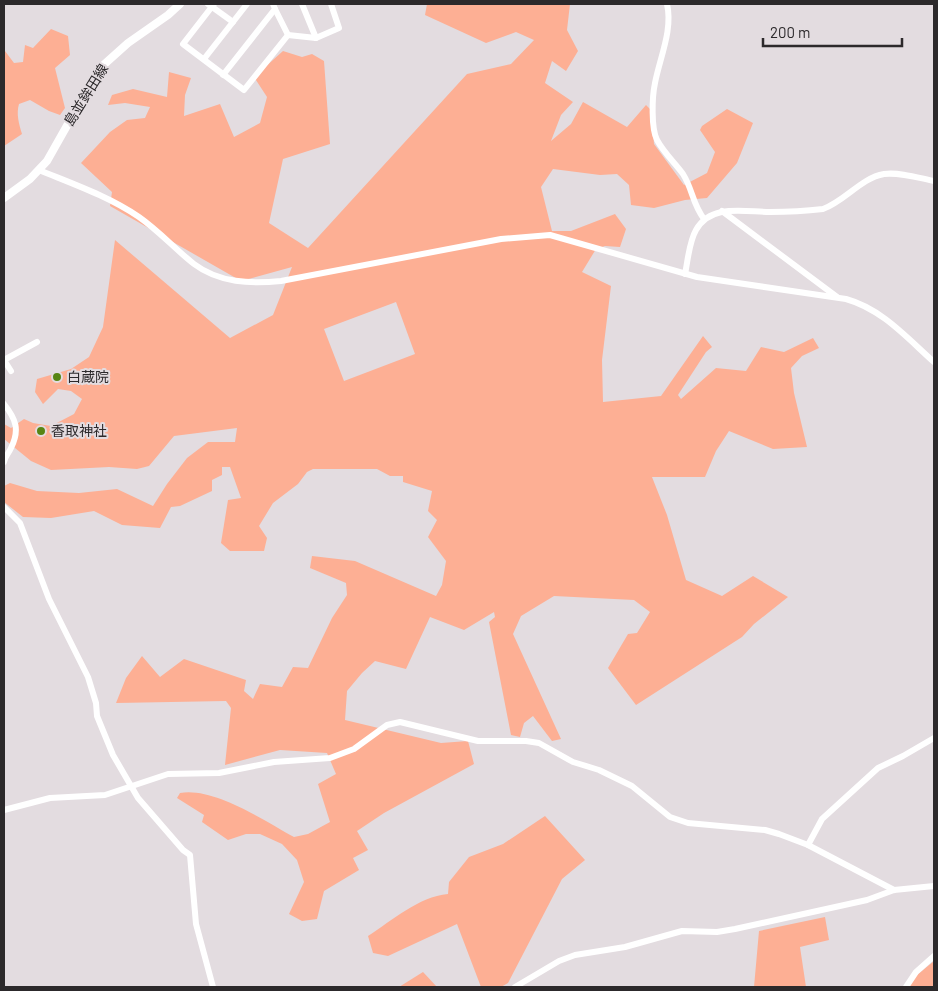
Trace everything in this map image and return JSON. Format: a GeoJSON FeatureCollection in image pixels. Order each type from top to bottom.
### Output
{"type":"FeatureCollection","features":[{"type":"Feature","properties":{"kind":"main road","name":"島並鉾田線"},"geometry":{"type":"LineString","coordinates":[[4,198],[24,184],[46,161],[99,69],[128,43],[168,15],[180,4]]}},
{"type":"Feature","properties":{"kind":"street"},"geometry":{"type":"LineString","coordinates":[[204,59],[247,4]]}},
{"type":"Feature","properties":{"kind":"street"},"geometry":{"type":"LineString","coordinates":[[302,4],[316,38]]}},
{"type":"Feature","properties":{"kind":"street"},"geometry":{"type":"LineString","coordinates":[[288,35],[316,38],[339,28],[331,4]]}},
{"type":"Feature","properties":{"kind":"street"},"geometry":{"type":"LineString","coordinates":[[667,4],[669,18],[666,40],[652,97],[657,139],[683,174],[690,188],[696,209],[704,219]]}},
{"type":"Feature","properties":{"kind":"street"},"geometry":{"type":"LineString","coordinates":[[233,22],[211,5],[183,44],[244,90],[288,35]]}},
{"type":"Feature","properties":{"kind":"street"},"geometry":{"type":"LineString","coordinates":[[224,75],[274,6],[288,35]]}},
{"type":"Feature","properties":{"kind":"street"},"geometry":{"type":"LineString","coordinates":[[39,170],[114,202],[146,223],[195,265],[217,277],[228,280],[259,283],[281,281],[501,239],[550,235],[685,274],[858,302],[875,311],[934,362]]}},
{"type":"Feature","properties":{"kind":"street"},"geometry":{"type":"LineString","coordinates":[[685,274],[692,238],[696,229],[704,219],[722,212],[734,210],[781,212],[823,209],[865,183],[882,175],[896,174],[934,181]]}},
{"type":"Feature","properties":{"kind":"street"},"geometry":{"type":"LineString","coordinates":[[722,212],[838,298]]}},
{"type":"Feature","properties":{"kind":"street"},"geometry":{"type":"LineString","coordinates":[[11,371],[4,360],[37,342]]}},
{"type":"Feature","properties":{"kind":"street"},"geometry":{"type":"LineString","coordinates":[[4,404],[15,421],[16,435],[4,462]]}},
{"type":"Feature","properties":{"kind":"street"},"geometry":{"type":"LineString","coordinates":[[4,508],[20,523],[49,599],[88,677],[96,703],[97,716],[113,755],[131,787],[182,849],[190,856],[196,924],[213,987]]}},
{"type":"Feature","properties":{"kind":"street"},"geometry":{"type":"LineString","coordinates":[[4,810],[45,798],[96,796],[131,787],[168,774],[219,774],[274,762],[330,758],[354,749],[387,725],[400,722],[478,741],[526,741],[539,743],[573,762],[600,770],[632,786],[670,817],[688,823],[765,830],[808,844],[894,890]]}},
{"type":"Feature","properties":{"kind":"street"},"geometry":{"type":"LineString","coordinates":[[808,844],[822,819],[878,768],[934,738]]}},
{"type":"Feature","properties":{"kind":"street"},"geometry":{"type":"LineString","coordinates":[[515,987],[559,961],[579,954],[626,946],[682,931],[717,932],[735,929],[867,900],[894,890],[934,886]]}},
{"type":"Feature","properties":{"kind":"street"},"geometry":{"type":"LineString","coordinates":[[906,987],[916,972],[934,956]]}},
{"type":"Feature","properties":{"kind":"shaded area"},"geometry":{"type":"Polygon","coordinates":[[[427,4],[570,4],[567,30],[578,51],[566,71],[552,61],[545,83],[573,102],[561,115],[551,141],[571,124],[583,102],[627,127],[646,105],[651,110],[654,144],[684,185],[707,173],[715,152],[700,130],[702,126],[727,109],[753,123],[737,163],[707,198],[685,200],[654,208],[631,205],[629,185],[617,174],[600,175],[553,169],[541,187],[552,231],[571,231],[615,214],[626,229],[620,247],[605,246],[596,249],[582,272],[611,286],[602,360],[603,402],[661,396],[703,336],[712,347],[706,352],[678,395],[681,399],[716,368],[746,371],[761,347],[784,352],[813,338],[819,348],[802,356],[791,368],[794,393],[807,447],[773,449],[729,431],[716,451],[705,477],[652,477],[667,515],[686,580],[722,596],[753,576],[788,597],[754,624],[742,637],[636,705],[608,668],[628,634],[637,633],[650,612],[634,600],[554,596],[521,616],[513,634],[561,739],[552,741],[533,716],[524,723],[520,737],[511,735],[489,622],[495,617],[494,612],[464,630],[430,617],[406,669],[375,661],[347,691],[345,720],[441,743],[468,741],[474,764],[384,813],[357,831],[368,850],[353,858],[359,870],[324,891],[317,919],[302,921],[289,914],[304,882],[297,860],[282,844],[260,834],[246,834],[228,840],[202,822],[204,815],[177,798],[180,793],[208,795],[254,814],[294,837],[308,834],[330,822],[318,784],[336,774],[327,753],[280,750],[225,765],[231,708],[226,701],[116,703],[126,678],[142,656],[160,677],[184,659],[246,680],[244,691],[253,699],[260,684],[282,687],[293,667],[308,668],[332,618],[347,595],[346,583],[310,568],[312,556],[355,561],[436,596],[442,585],[446,561],[428,537],[437,520],[428,511],[432,491],[403,482],[403,476],[390,476],[377,469],[313,469],[307,472],[298,484],[273,503],[259,526],[267,538],[264,551],[230,551],[221,543],[228,500],[241,498],[230,467],[222,467],[222,475],[212,480],[212,491],[180,506],[171,507],[160,528],[122,525],[94,511],[51,518],[23,517],[4,502],[4,486],[10,483],[37,491],[79,493],[117,489],[153,506],[187,458],[208,442],[235,442],[237,428],[174,436],[149,466],[137,469],[109,467],[51,470],[31,461],[4,439],[4,424],[11,428],[24,419],[33,423],[51,426],[74,414],[82,399],[71,391],[58,389],[43,404],[35,392],[37,379],[71,369],[89,357],[103,327],[115,240],[230,338],[273,315],[292,267],[241,281],[110,206],[112,192],[81,163],[110,132],[127,120],[145,118],[150,107],[125,103],[108,105],[112,95],[133,89],[167,97],[169,72],[191,78],[185,95],[184,116],[220,104],[234,137],[260,123],[267,97],[254,77],[283,51],[302,57],[312,54],[324,61],[330,144],[283,159],[269,223],[308,248],[467,74],[511,64],[534,40],[516,32],[486,43],[425,15],[427,4]],[[396,302],[324,329],[344,381],[415,354],[396,302]]]}},
{"type":"Feature","properties":{"kind":"shaded area"},"geometry":{"type":"Polygon","coordinates":[[[51,29],[68,36],[70,55],[55,68],[65,108],[60,115],[30,100],[19,104],[18,115],[22,134],[4,146],[4,52],[14,63],[23,62],[25,45],[33,48],[51,29]]]}},
{"type":"Feature","properties":{"kind":"shaded area"},"geometry":{"type":"Polygon","coordinates":[[[545,816],[585,860],[562,879],[508,983],[501,987],[481,987],[457,924],[388,956],[373,953],[368,936],[416,904],[448,894],[449,882],[469,857],[503,844],[545,816]]]}},
{"type":"Feature","properties":{"kind":"shaded area"},"geometry":{"type":"Polygon","coordinates":[[[825,917],[829,940],[800,947],[806,987],[754,987],[759,931],[825,917]]]}},
{"type":"Feature","properties":{"kind":"shaded area"},"geometry":{"type":"Polygon","coordinates":[[[934,961],[934,987],[904,987],[906,984],[934,961]]]}},
{"type":"Feature","properties":{"kind":"shaded area"},"geometry":{"type":"Polygon","coordinates":[[[423,972],[437,987],[399,987],[423,972]]]}},
{"type":"Feature","properties":{"kind":"place","name":"白蔵院"},"geometry":{"type":"Point","coordinates":[57,377]}},
{"type":"Feature","properties":{"kind":"place","name":"香取神社"},"geometry":{"type":"Point","coordinates":[41,431]}}]}
